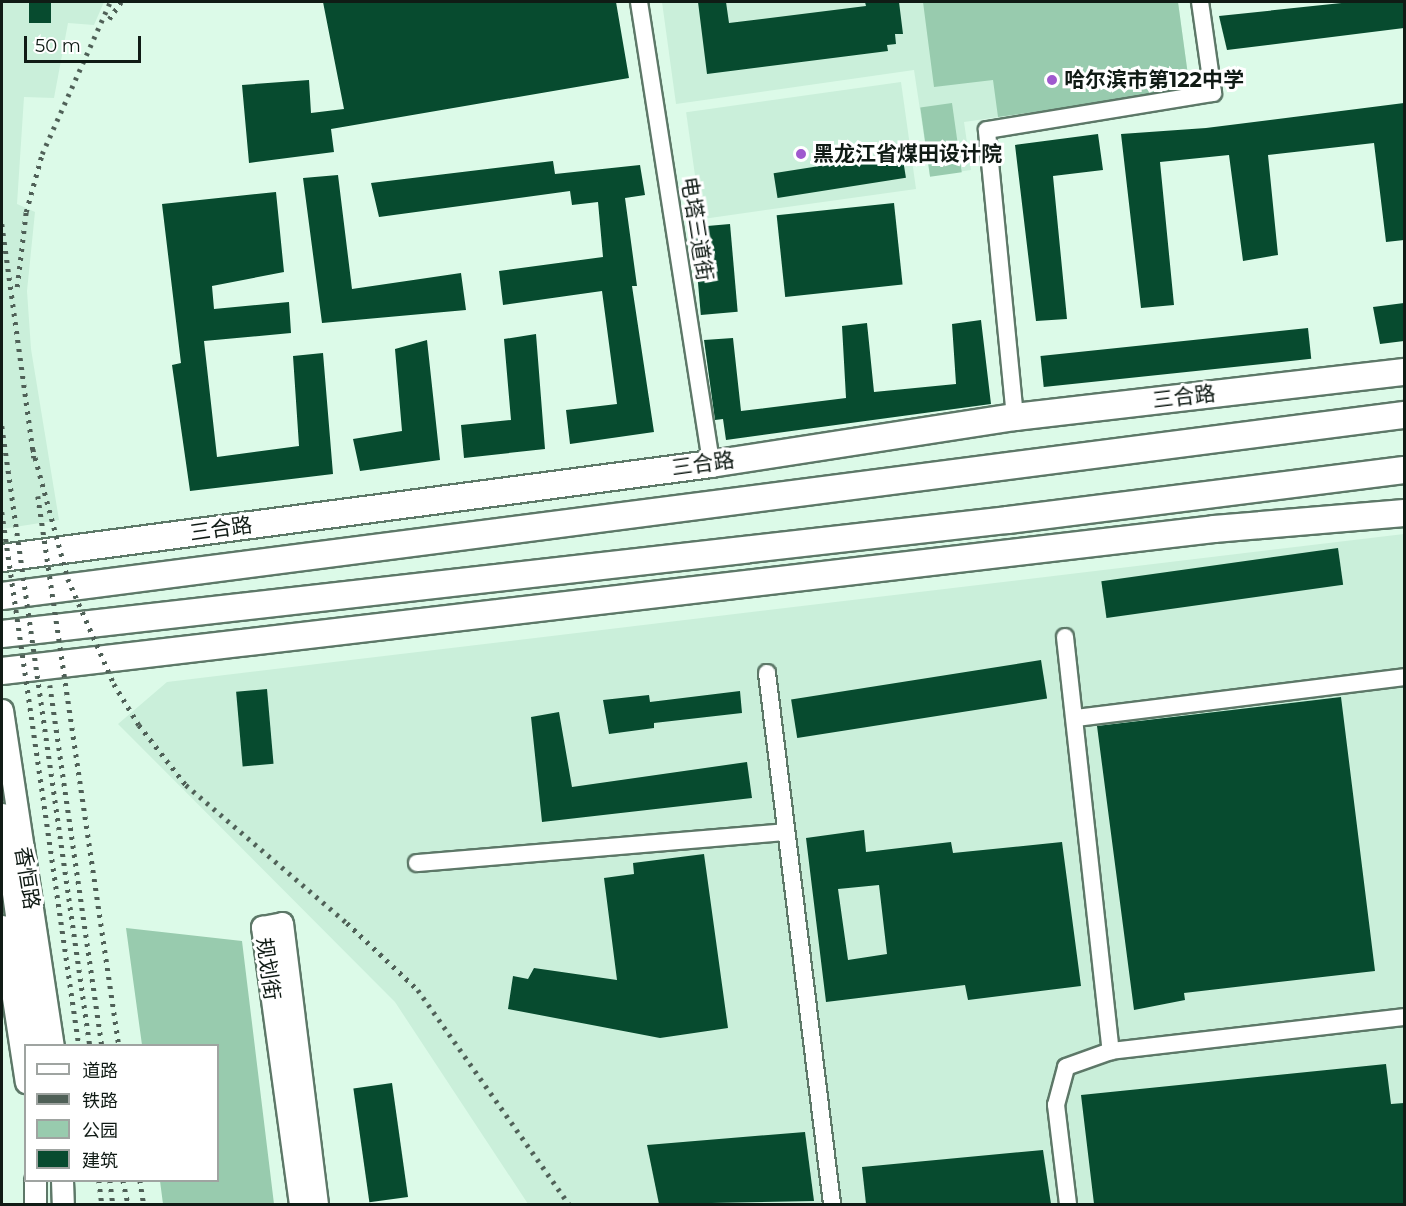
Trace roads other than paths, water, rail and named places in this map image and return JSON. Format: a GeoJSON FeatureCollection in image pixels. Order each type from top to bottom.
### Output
{"type":"FeatureCollection","features":[{"type":"Feature","properties":{"kind":"highway","name":"三合路"},"geometry":{"type":"LineString","coordinates":[[2,558],[711,464],[1015,417],[1404,372]]}},
{"type":"Feature","properties":{"kind":"highway","name":"三合路"},"geometry":{"type":"LineString","coordinates":[[2,596],[1404,415]]}},
{"type":"Feature","properties":{"kind":"highway"},"geometry":{"type":"LineString","coordinates":[[2,634],[1008,520],[1404,470]]}},
{"type":"Feature","properties":{"kind":"highway"},"geometry":{"type":"LineString","coordinates":[[2,671],[1214,529],[1404,513]]}},
{"type":"Feature","properties":{"kind":"highway"},"geometry":{"type":"LineString","coordinates":[[1008,520],[1214,529]]}},
{"type":"Feature","properties":{"kind":"main road","name":"香恒路"},"geometry":{"type":"LineString","coordinates":[[2,710],[53,1044]]}},
{"type":"Feature","properties":{"kind":"main road","name":"香恒路"},"geometry":{"type":"LineString","coordinates":[[2,814],[34,1044]]}},
{"type":"Feature","properties":{"kind":"main road","name":"规划街"},"geometry":{"type":"LineString","coordinates":[[300,1204],[262,927],[282,923],[317,1204]]}},
{"type":"Feature","properties":{"kind":"main road"},"geometry":{"type":"LineString","coordinates":[[2,926],[24,1069]]}},
{"type":"Feature","properties":{"kind":"main road"},"geometry":{"type":"LineString","coordinates":[[35,1182],[35,1204]]}},
{"type":"Feature","properties":{"kind":"main road"},"geometry":{"type":"LineString","coordinates":[[62,1182],[63,1204]]}},
{"type":"Feature","properties":{"kind":"street","name":"电塔三道街"},"geometry":{"type":"LineString","coordinates":[[639,2],[711,464]]}},
{"type":"Feature","properties":{"kind":"street"},"geometry":{"type":"LineString","coordinates":[[1015,417],[987,130],[1213,93],[1200,2]]}},
{"type":"Feature","properties":{"kind":"street"},"geometry":{"type":"LineString","coordinates":[[1065,637],[1076,717],[1111,1051]]}},
{"type":"Feature","properties":{"kind":"street"},"geometry":{"type":"LineString","coordinates":[[767,673],[831,1204]]}},
{"type":"Feature","properties":{"kind":"street"},"geometry":{"type":"LineString","coordinates":[[1076,717],[1404,677]]}},
{"type":"Feature","properties":{"kind":"street"},"geometry":{"type":"LineString","coordinates":[[417,863],[786,832]]}},
{"type":"Feature","properties":{"kind":"street"},"geometry":{"type":"LineString","coordinates":[[1068,1204],[1056,1105],[1061,1078],[1066,1067],[1111,1051],[1404,1017]]}},
{"type":"Feature","properties":{"kind":"railway"},"geometry":{"type":"LineString","coordinates":[[17,287],[26,212],[42,154],[110,2]]}},
{"type":"Feature","properties":{"kind":"railway"},"geometry":{"type":"LineString","coordinates":[[109,19],[121,2]]}},
{"type":"Feature","properties":{"kind":"railway"},"geometry":{"type":"LineString","coordinates":[[2,224],[34,458]]}},
{"type":"Feature","properties":{"kind":"railway"},"geometry":{"type":"LineString","coordinates":[[2,426],[90,1044]]}},
{"type":"Feature","properties":{"kind":"railway"},"geometry":{"type":"LineString","coordinates":[[33,449],[68,579],[114,684],[139,725],[186,785],[347,923],[418,990],[569,1204]]}},
{"type":"Feature","properties":{"kind":"railway"},"geometry":{"type":"LineString","coordinates":[[38,496],[119,1044]]}},
{"type":"Feature","properties":{"kind":"railway"},"geometry":{"type":"LineString","coordinates":[[2,512],[79,1044]]}},
{"type":"Feature","properties":{"kind":"railway"},"geometry":{"type":"LineString","coordinates":[[50,685],[102,1044]]}},
{"type":"Feature","properties":{"kind":"railway"},"geometry":{"type":"LineString","coordinates":[[99,1182],[102,1204]]}},
{"type":"Feature","properties":{"kind":"railway"},"geometry":{"type":"LineString","coordinates":[[110,1182],[113,1204]]}},
{"type":"Feature","properties":{"kind":"railway"},"geometry":{"type":"LineString","coordinates":[[123,1182],[128,1204]]}},
{"type":"Feature","properties":{"kind":"railway"},"geometry":{"type":"LineString","coordinates":[[140,1182],[144,1204]]}},
{"type":"Feature","properties":{"kind":"place","name":"哈尔滨市第122中学"},"geometry":{"type":"Point","coordinates":[1052,80]}},
{"type":"Feature","properties":{"kind":"place","name":"黑龙江省煤田设计院"},"geometry":{"type":"Point","coordinates":[801,154]}}]}
